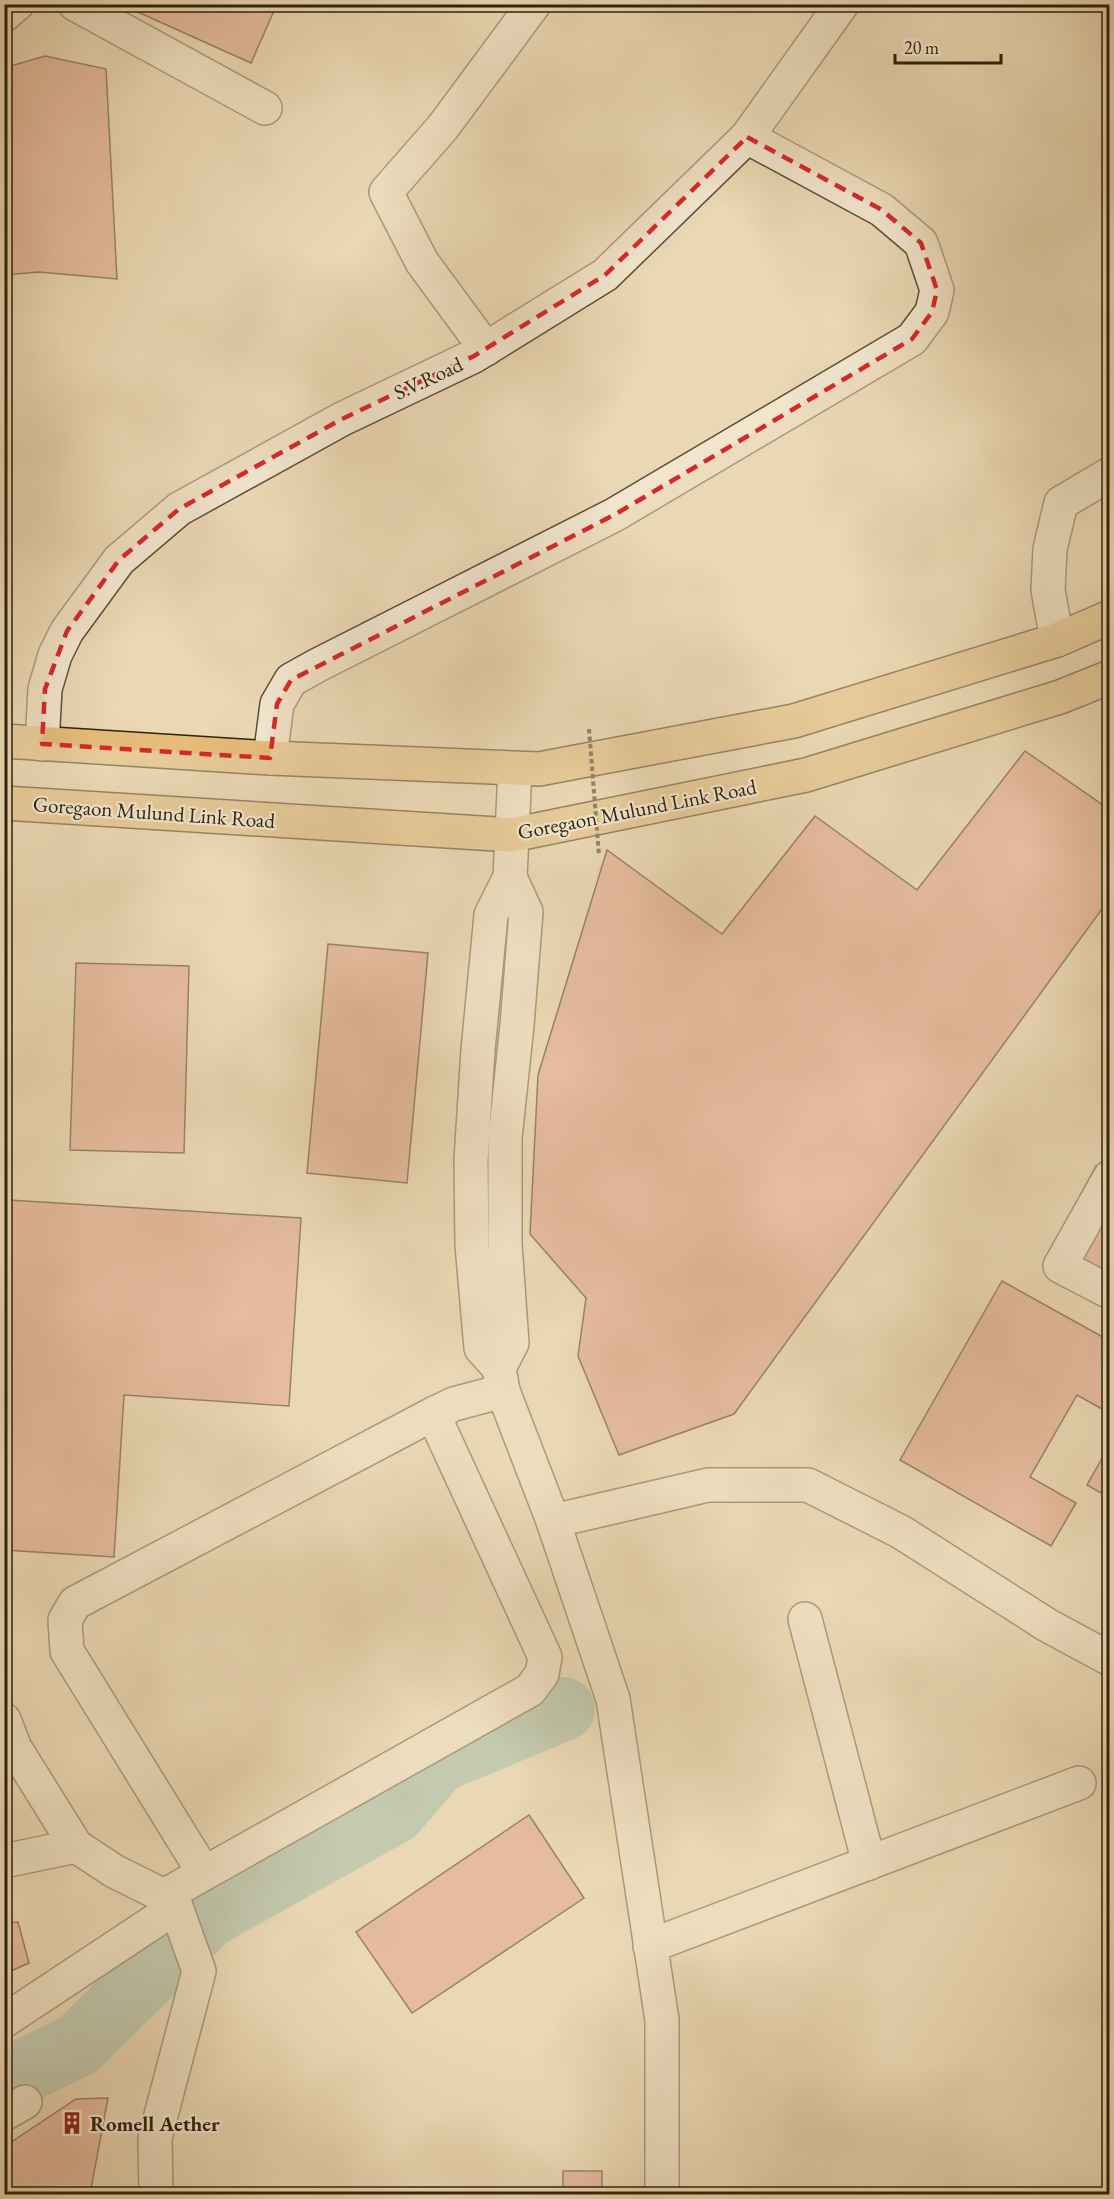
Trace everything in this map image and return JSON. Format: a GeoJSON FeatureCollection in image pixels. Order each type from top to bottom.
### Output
{"type":"FeatureCollection","features":[{"type":"Feature","properties":{"kind":"main road"},"geometry":{"type":"LineString","coordinates":[[4,741],[270,758],[539,769],[795,721],[1057,640],[1110,617]]}},
{"type":"Feature","properties":{"kind":"main road","name":"Goregaon Mulund Link Road"},"geometry":{"type":"LineString","coordinates":[[4,803],[512,835],[806,775],[1060,697],[1110,677]]}},
{"type":"Feature","properties":{"kind":"street"},"geometry":{"type":"LineString","coordinates":[[4,15],[17,4]]}},
{"type":"Feature","properties":{"kind":"street"},"geometry":{"type":"LineString","coordinates":[[75,4],[265,108]]}},
{"type":"Feature","properties":{"kind":"street"},"geometry":{"type":"LineString","coordinates":[[486,349],[422,262],[386,192],[443,127],[534,4]]}},
{"type":"Feature","properties":{"kind":"street","name":"S.V.Road"},"geometry":{"type":"LineString","coordinates":[[42,744],[45,689],[55,655],[67,631],[119,560],[178,510],[342,419],[486,349],[605,275],[747,137],[842,4]]}},
{"type":"Feature","properties":{"kind":"street"},"geometry":{"type":"LineString","coordinates":[[270,758],[277,704],[291,680],[614,515],[912,339],[932,312],[937,290],[921,243],[882,210],[747,137]]}},
{"type":"Feature","properties":{"kind":"street"},"geometry":{"type":"LineString","coordinates":[[1057,640],[1048,580],[1050,549],[1061,503],[1110,474]]}},
{"type":"Feature","properties":{"kind":"street"},"geometry":{"type":"LineString","coordinates":[[515,769],[510,877],[491,915],[478,1050],[471,1160],[472,1245],[482,1348],[501,1380],[553,1521],[613,1699],[662,2020],[662,2194]]}},
{"type":"Feature","properties":{"kind":"street"},"geometry":{"type":"LineString","coordinates":[[204,1874],[67,1651],[65,1620],[75,1603],[501,1380],[512,1343],[505,1244],[505,1138],[518,1025],[526,912],[510,877]]}},
{"type":"Feature","properties":{"kind":"street"},"geometry":{"type":"LineString","coordinates":[[489,940],[524,943]]}},
{"type":"Feature","properties":{"kind":"street"},"geometry":{"type":"LineString","coordinates":[[1110,1177],[1060,1266],[1110,1292]]}},
{"type":"Feature","properties":{"kind":"street"},"geometry":{"type":"LineString","coordinates":[[472,1245],[505,1244]]}},
{"type":"Feature","properties":{"kind":"street"},"geometry":{"type":"LineString","coordinates":[[4,2021],[172,1904],[204,1874],[530,1690],[542,1674],[544,1657],[433,1414]]}},
{"type":"Feature","properties":{"kind":"street"},"geometry":{"type":"LineString","coordinates":[[553,1521],[708,1485],[808,1485],[902,1532],[1047,1625],[1110,1659]]}},
{"type":"Feature","properties":{"kind":"street"},"geometry":{"type":"LineString","coordinates":[[805,1619],[869,1863]]}},
{"type":"Feature","properties":{"kind":"street"},"geometry":{"type":"LineString","coordinates":[[4,1720],[15,1748],[76,1846],[172,1904],[199,1971],[155,2138],[156,2194]]}},
{"type":"Feature","properties":{"kind":"street"},"geometry":{"type":"LineString","coordinates":[[650,1946],[1079,1783]]}},
{"type":"Feature","properties":{"kind":"street"},"geometry":{"type":"LineString","coordinates":[[4,1861],[76,1846]]}},
{"type":"Feature","properties":{"kind":"path"},"geometry":{"type":"LineString","coordinates":[[589,729],[599,855]]}},
{"type":"Feature","properties":{"kind":"highlighted area"},"geometry":{"type":"Polygon","coordinates":[[[747,137],[882,210],[921,243],[937,290],[932,312],[912,339],[614,515],[291,680],[277,704],[270,758],[42,744],[45,689],[67,631],[119,560],[179,509],[342,419],[474,356],[605,275],[747,137]]]}},
{"type":"Feature","properties":{"kind":"building"},"geometry":{"type":"Polygon","coordinates":[[[120,4],[277,4],[251,63],[120,4]]]}},
{"type":"Feature","properties":{"kind":"building"},"geometry":{"type":"Polygon","coordinates":[[[45,56],[106,69],[117,279],[39,272],[4,275],[4,68],[45,56]]]}},
{"type":"Feature","properties":{"kind":"building"},"geometry":{"type":"Polygon","coordinates":[[[1025,751],[1110,810],[1110,898],[734,1414],[619,1455],[578,1356],[586,1298],[530,1234],[538,1075],[607,850],[722,934],[815,816],[917,890],[1025,751]]]}},
{"type":"Feature","properties":{"kind":"building"},"geometry":{"type":"Polygon","coordinates":[[[328,944],[428,953],[407,1183],[307,1173],[328,944]]]}},
{"type":"Feature","properties":{"kind":"building"},"geometry":{"type":"Polygon","coordinates":[[[76,963],[189,966],[184,1153],[70,1150],[76,963]]]}},
{"type":"Feature","properties":{"kind":"building"},"geometry":{"type":"Polygon","coordinates":[[[1096,1166],[1106,1171],[1110,1166],[1110,1267],[1106,1274],[1053,1247],[1096,1166]]]}},
{"type":"Feature","properties":{"kind":"building"},"geometry":{"type":"Polygon","coordinates":[[[9,1200],[301,1218],[289,1406],[124,1395],[114,1557],[4,1550],[4,1262],[9,1200]]]}},
{"type":"Feature","properties":{"kind":"building"},"geometry":{"type":"Polygon","coordinates":[[[1002,1281],[1110,1341],[1110,1397],[1102,1409],[1077,1395],[1030,1477],[1076,1503],[1051,1546],[900,1460],[1002,1281]]]}},
{"type":"Feature","properties":{"kind":"building"},"geometry":{"type":"Polygon","coordinates":[[[1110,1444],[1110,1498],[1087,1485],[1110,1444]]]}},
{"type":"Feature","properties":{"kind":"building"},"geometry":{"type":"Polygon","coordinates":[[[529,1815],[584,1898],[412,2013],[356,1932],[529,1815]]]}},
{"type":"Feature","properties":{"kind":"building"},"geometry":{"type":"Polygon","coordinates":[[[18,1922],[29,1963],[4,1974],[4,1923],[18,1922]]]}},
{"type":"Feature","properties":{"kind":"building","name":"Romell Aether"},"geometry":{"type":"Polygon","coordinates":[[[108,2098],[90,2194],[4,2194],[4,2147],[76,2099],[108,2098]]]}},
{"type":"Feature","properties":{"kind":"building"},"geometry":{"type":"Polygon","coordinates":[[[563,2171],[602,2171],[602,2194],[563,2194],[563,2171]]]}},
{"type":"Feature","properties":{"kind":"waterway"},"geometry":{"type":"LineString","coordinates":[[4,2081],[78,2045],[208,1916],[394,1812],[438,1761],[563,1709]]}},
{"type":"Feature","properties":{"kind":"place","name":"Romell Aether"},"geometry":{"type":"Point","coordinates":[72,2123]}}]}
